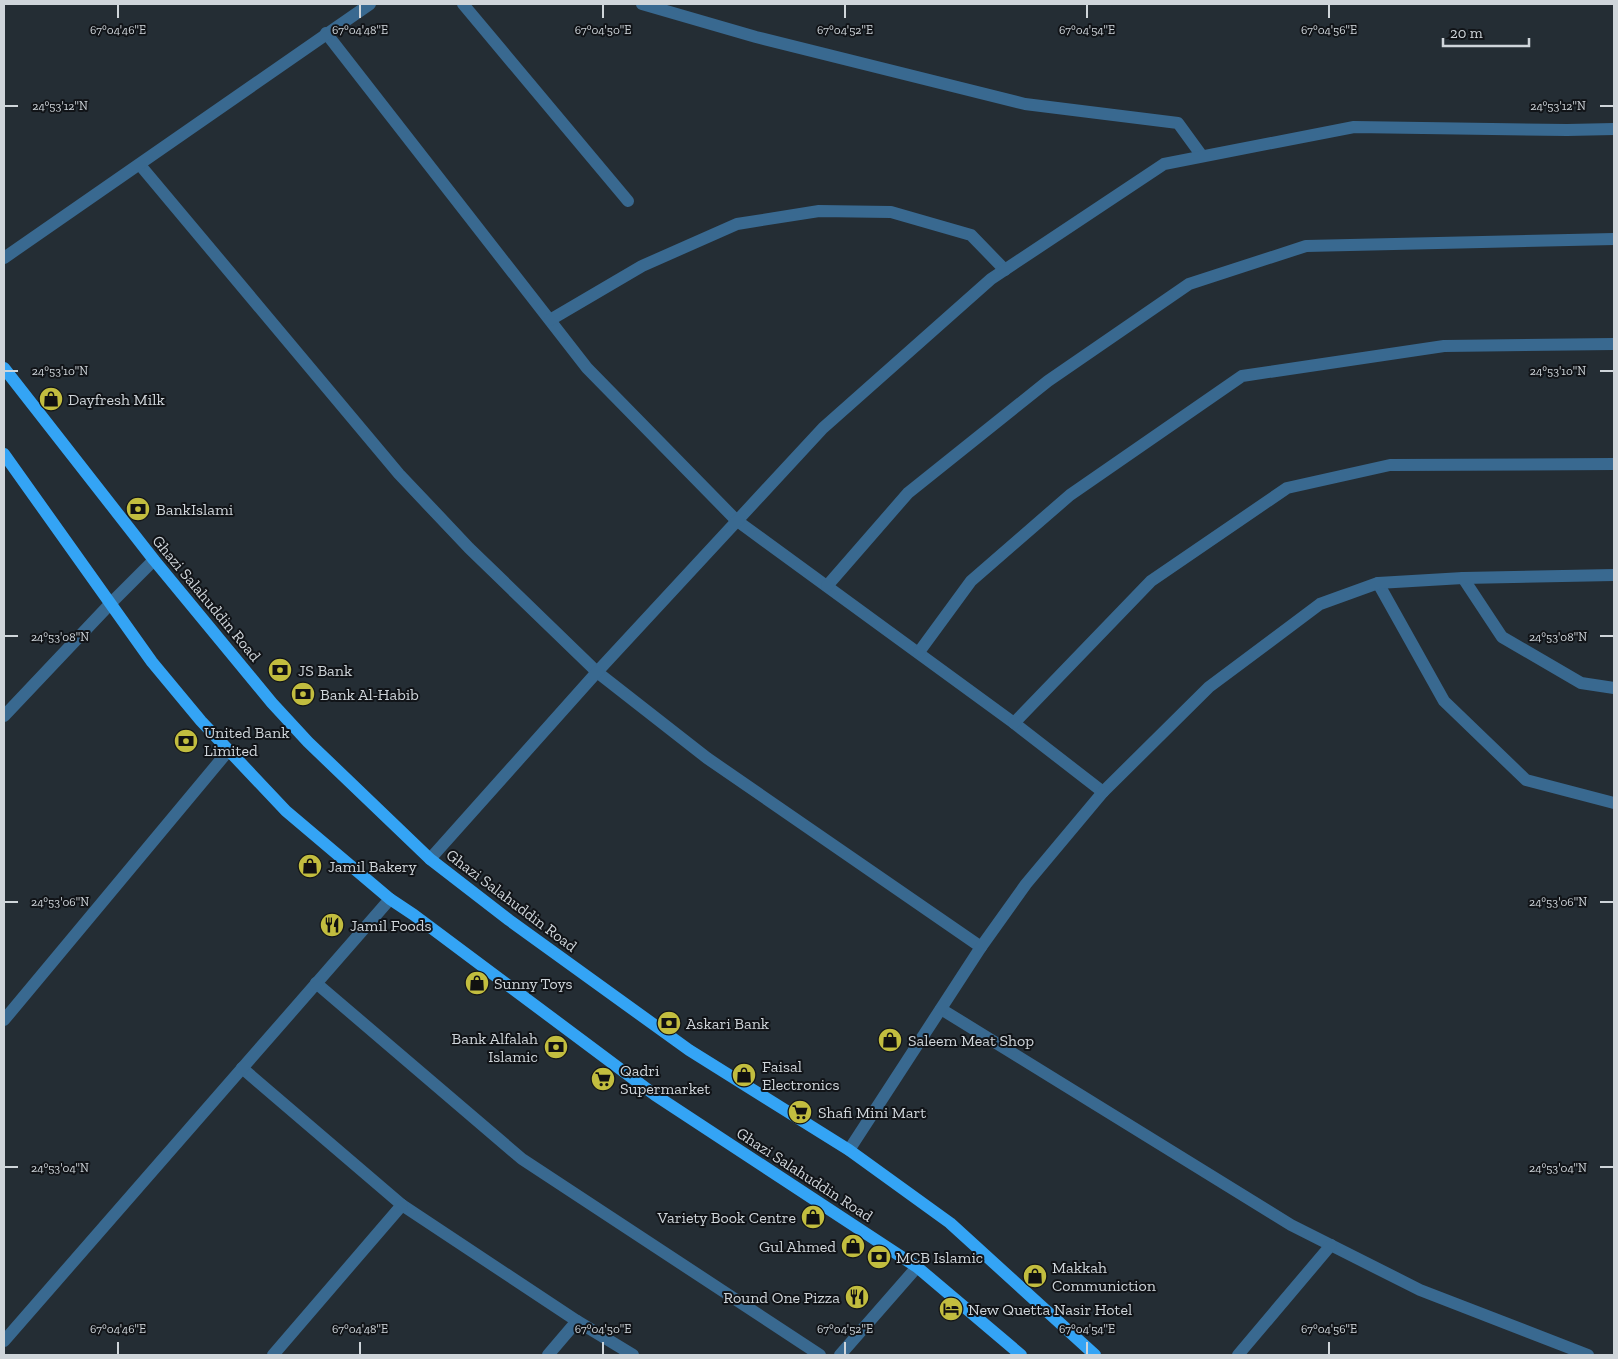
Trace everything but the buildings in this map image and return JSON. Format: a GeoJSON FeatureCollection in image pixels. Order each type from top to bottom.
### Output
{"type":"FeatureCollection","features":[{"type":"Feature","properties":{"kind":"main road","name":"Ghazi Salahuddin Road"},"geometry":{"type":"LineString","coordinates":[[4,368],[154,560],[272,703],[308,742],[430,859],[509,920],[689,1050],[849,1150],[950,1223],[1095,1355]]}},
{"type":"Feature","properties":{"kind":"main road","name":"Ghazi Salahuddin Road"},"geometry":{"type":"LineString","coordinates":[[4,454],[152,662],[201,721],[286,810],[390,899],[656,1095],[917,1267],[1021,1355]]}},
{"type":"Feature","properties":{"kind":"street"},"geometry":{"type":"LineString","coordinates":[[4,258],[370,4]]}},
{"type":"Feature","properties":{"kind":"street"},"geometry":{"type":"LineString","coordinates":[[463,4],[628,200]]}},
{"type":"Feature","properties":{"kind":"street"},"geometry":{"type":"LineString","coordinates":[[642,4],[756,37],[1025,104],[1178,123],[1202,156]]}},
{"type":"Feature","properties":{"kind":"street"},"geometry":{"type":"LineString","coordinates":[[326,33],[588,368],[736,520],[919,652],[1102,792]]}},
{"type":"Feature","properties":{"kind":"street"},"geometry":{"type":"LineString","coordinates":[[430,859],[736,520],[823,428],[991,279],[1164,164],[1354,126],[1567,130],[1614,129]]}},
{"type":"Feature","properties":{"kind":"street"},"geometry":{"type":"LineString","coordinates":[[140,165],[399,474],[469,548],[598,672],[707,758],[981,947]]}},
{"type":"Feature","properties":{"kind":"street"},"geometry":{"type":"LineString","coordinates":[[550,320],[642,266],[737,224],[819,211],[891,212],[971,235],[1005,270]]}},
{"type":"Feature","properties":{"kind":"street"},"geometry":{"type":"LineString","coordinates":[[827,586],[908,493],[1048,381],[1189,284],[1306,246],[1614,239]]}},
{"type":"Feature","properties":{"kind":"street"},"geometry":{"type":"LineString","coordinates":[[919,652],[971,581],[1070,495],[1242,376],[1444,346],[1614,344]]}},
{"type":"Feature","properties":{"kind":"street"},"geometry":{"type":"LineString","coordinates":[[1014,723],[1151,581],[1287,488],[1390,465],[1614,464]]}},
{"type":"Feature","properties":{"kind":"street"},"geometry":{"type":"LineString","coordinates":[[4,716],[154,560]]}},
{"type":"Feature","properties":{"kind":"street"},"geometry":{"type":"LineString","coordinates":[[849,1150],[981,947],[1026,884],[1102,792],[1209,687],[1320,604],[1378,583],[1463,578],[1614,575]]}},
{"type":"Feature","properties":{"kind":"street"},"geometry":{"type":"LineString","coordinates":[[1463,578],[1502,637],[1581,684],[1614,688]]}},
{"type":"Feature","properties":{"kind":"street"},"geometry":{"type":"LineString","coordinates":[[1378,583],[1444,701],[1526,780],[1614,802]]}},
{"type":"Feature","properties":{"kind":"street"},"geometry":{"type":"LineString","coordinates":[[4,1020],[229,750]]}},
{"type":"Feature","properties":{"kind":"street"},"geometry":{"type":"LineString","coordinates":[[4,1341],[390,899]]}},
{"type":"Feature","properties":{"kind":"street"},"geometry":{"type":"LineString","coordinates":[[316,984],[522,1159],[820,1355]]}},
{"type":"Feature","properties":{"kind":"street"},"geometry":{"type":"LineString","coordinates":[[941,1009],[1283,1220],[1420,1290],[1588,1355]]}},
{"type":"Feature","properties":{"kind":"street"},"geometry":{"type":"LineString","coordinates":[[242,1068],[402,1205],[577,1321],[633,1355]]}},
{"type":"Feature","properties":{"kind":"street"},"geometry":{"type":"LineString","coordinates":[[273,1355],[402,1205]]}},
{"type":"Feature","properties":{"kind":"street"},"geometry":{"type":"LineString","coordinates":[[1238,1355],[1331,1245]]}},
{"type":"Feature","properties":{"kind":"street"},"geometry":{"type":"LineString","coordinates":[[840,1355],[917,1267]]}},
{"type":"Feature","properties":{"kind":"street"},"geometry":{"type":"LineString","coordinates":[[548,1355],[577,1321]]}},
{"type":"Feature","properties":{"kind":"place","name":"Dayfresh Milk"},"geometry":{"type":"Point","coordinates":[51,399]}},
{"type":"Feature","properties":{"kind":"place","name":"BankIslami"},"geometry":{"type":"Point","coordinates":[138,509]}},
{"type":"Feature","properties":{"kind":"place","name":"JS Bank"},"geometry":{"type":"Point","coordinates":[280,670]}},
{"type":"Feature","properties":{"kind":"place","name":"Bank Al-Habib"},"geometry":{"type":"Point","coordinates":[303,694]}},
{"type":"Feature","properties":{"kind":"place","name":"United Bank Limited"},"geometry":{"type":"Point","coordinates":[186,741]}},
{"type":"Feature","properties":{"kind":"place","name":"Jamil Bakery"},"geometry":{"type":"Point","coordinates":[310,866]}},
{"type":"Feature","properties":{"kind":"place","name":"Jamil Foods"},"geometry":{"type":"Point","coordinates":[332,925]}},
{"type":"Feature","properties":{"kind":"place","name":"Sunny Toys"},"geometry":{"type":"Point","coordinates":[477,983]}},
{"type":"Feature","properties":{"kind":"place","name":"Askari Bank"},"geometry":{"type":"Point","coordinates":[669,1023]}},
{"type":"Feature","properties":{"kind":"place","name":"Saleem Meat Shop"},"geometry":{"type":"Point","coordinates":[890,1040]}},
{"type":"Feature","properties":{"kind":"place","name":"Bank Alfalah Islamic"},"geometry":{"type":"Point","coordinates":[556,1047]}},
{"type":"Feature","properties":{"kind":"place","name":"Faisal Electronics"},"geometry":{"type":"Point","coordinates":[744,1075]}},
{"type":"Feature","properties":{"kind":"place","name":"Qadri Supermarket"},"geometry":{"type":"Point","coordinates":[603,1079]}},
{"type":"Feature","properties":{"kind":"place","name":"Shafi Mini Mart"},"geometry":{"type":"Point","coordinates":[800,1112]}},
{"type":"Feature","properties":{"kind":"place","name":"Variety Book Centre"},"geometry":{"type":"Point","coordinates":[813,1217]}},
{"type":"Feature","properties":{"kind":"place","name":"Gul Ahmed"},"geometry":{"type":"Point","coordinates":[853,1246]}},
{"type":"Feature","properties":{"kind":"place","name":"MCB Islamic"},"geometry":{"type":"Point","coordinates":[879,1257]}},
{"type":"Feature","properties":{"kind":"place","name":"Makkah Communiction"},"geometry":{"type":"Point","coordinates":[1035,1276]}},
{"type":"Feature","properties":{"kind":"place","name":"Round One Pizza"},"geometry":{"type":"Point","coordinates":[857,1297]}},
{"type":"Feature","properties":{"kind":"place","name":"New Quetta Nasir Hotel"},"geometry":{"type":"Point","coordinates":[951,1309]}}]}
